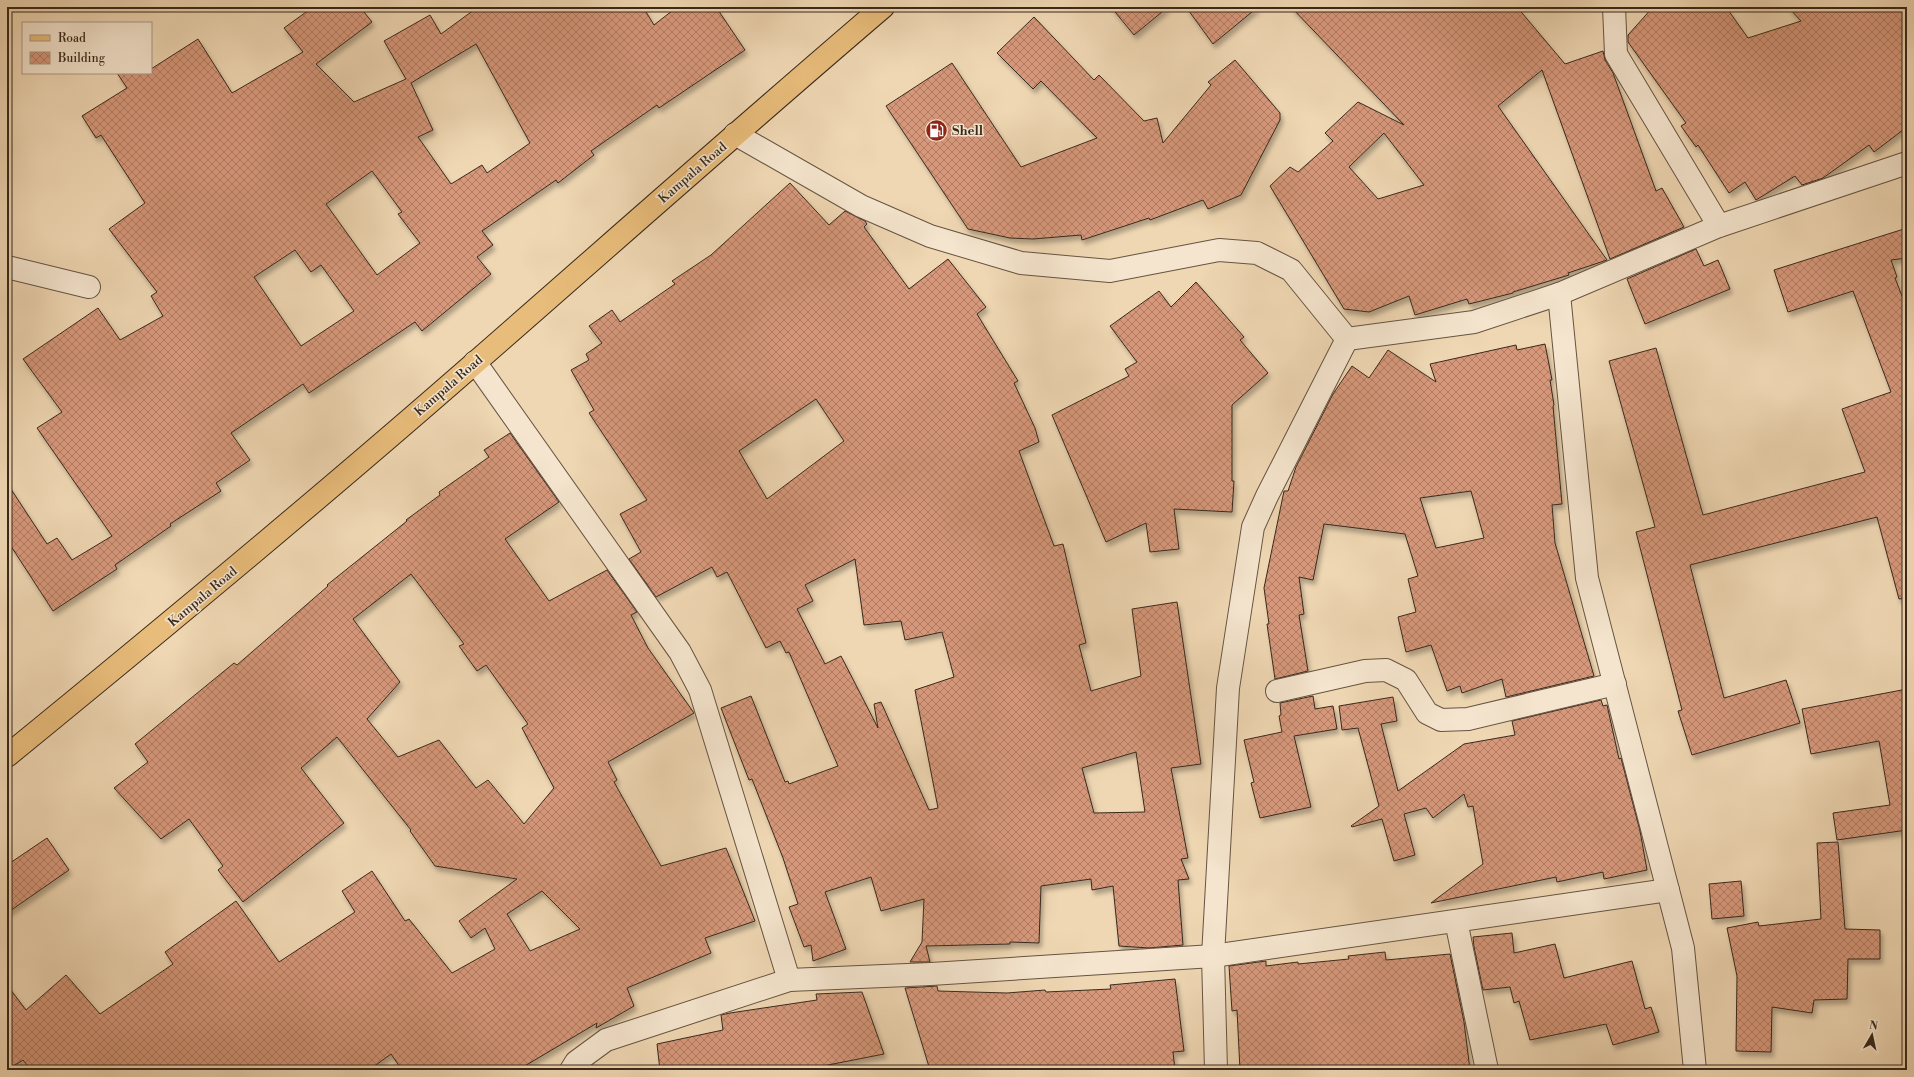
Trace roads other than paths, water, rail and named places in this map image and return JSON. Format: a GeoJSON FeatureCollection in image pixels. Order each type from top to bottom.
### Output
{"type":"FeatureCollection","features":[{"type":"Feature","properties":{"kind":"main road","name":"Kampala Road"},"geometry":{"type":"LineString","coordinates":[[7,756],[187,609],[475,362],[735,134],[883,7]]}},
{"type":"Feature","properties":{"kind":"street"},"geometry":{"type":"LineString","coordinates":[[1614,7],[1616,54],[1719,226]]}},
{"type":"Feature","properties":{"kind":"street"},"geometry":{"type":"LineString","coordinates":[[735,134],[861,206],[930,236],[1021,263],[1110,271],[1219,250],[1257,252],[1291,270],[1347,339]]}},
{"type":"Feature","properties":{"kind":"street"},"geometry":{"type":"LineString","coordinates":[[1347,339],[1474,322],[1559,294],[1719,226],[1907,163]]}},
{"type":"Feature","properties":{"kind":"street"},"geometry":{"type":"LineString","coordinates":[[7,267],[89,287]]}},
{"type":"Feature","properties":{"kind":"street"},"geometry":{"type":"LineString","coordinates":[[1559,294],[1587,578],[1683,948],[1695,1070]]}},
{"type":"Feature","properties":{"kind":"street"},"geometry":{"type":"LineString","coordinates":[[1216,1070],[1213,956],[1228,688],[1253,527],[1267,496],[1347,339]]}},
{"type":"Feature","properties":{"kind":"street"},"geometry":{"type":"LineString","coordinates":[[475,362],[680,652],[700,690],[789,980]]}},
{"type":"Feature","properties":{"kind":"street"},"geometry":{"type":"LineString","coordinates":[[1277,691],[1365,671],[1386,670],[1406,680],[1427,713],[1441,720],[1468,719],[1615,684]]}},
{"type":"Feature","properties":{"kind":"street"},"geometry":{"type":"LineString","coordinates":[[571,1070],[576,1062],[606,1040],[789,980],[931,974],[1213,956],[1668,890]]}},
{"type":"Feature","properties":{"kind":"street"},"geometry":{"type":"LineString","coordinates":[[1456,921],[1487,1070]]}},
{"type":"Feature","properties":{"kind":"place","name":"Shell"},"geometry":{"type":"Point","coordinates":[936,130]}}]}
